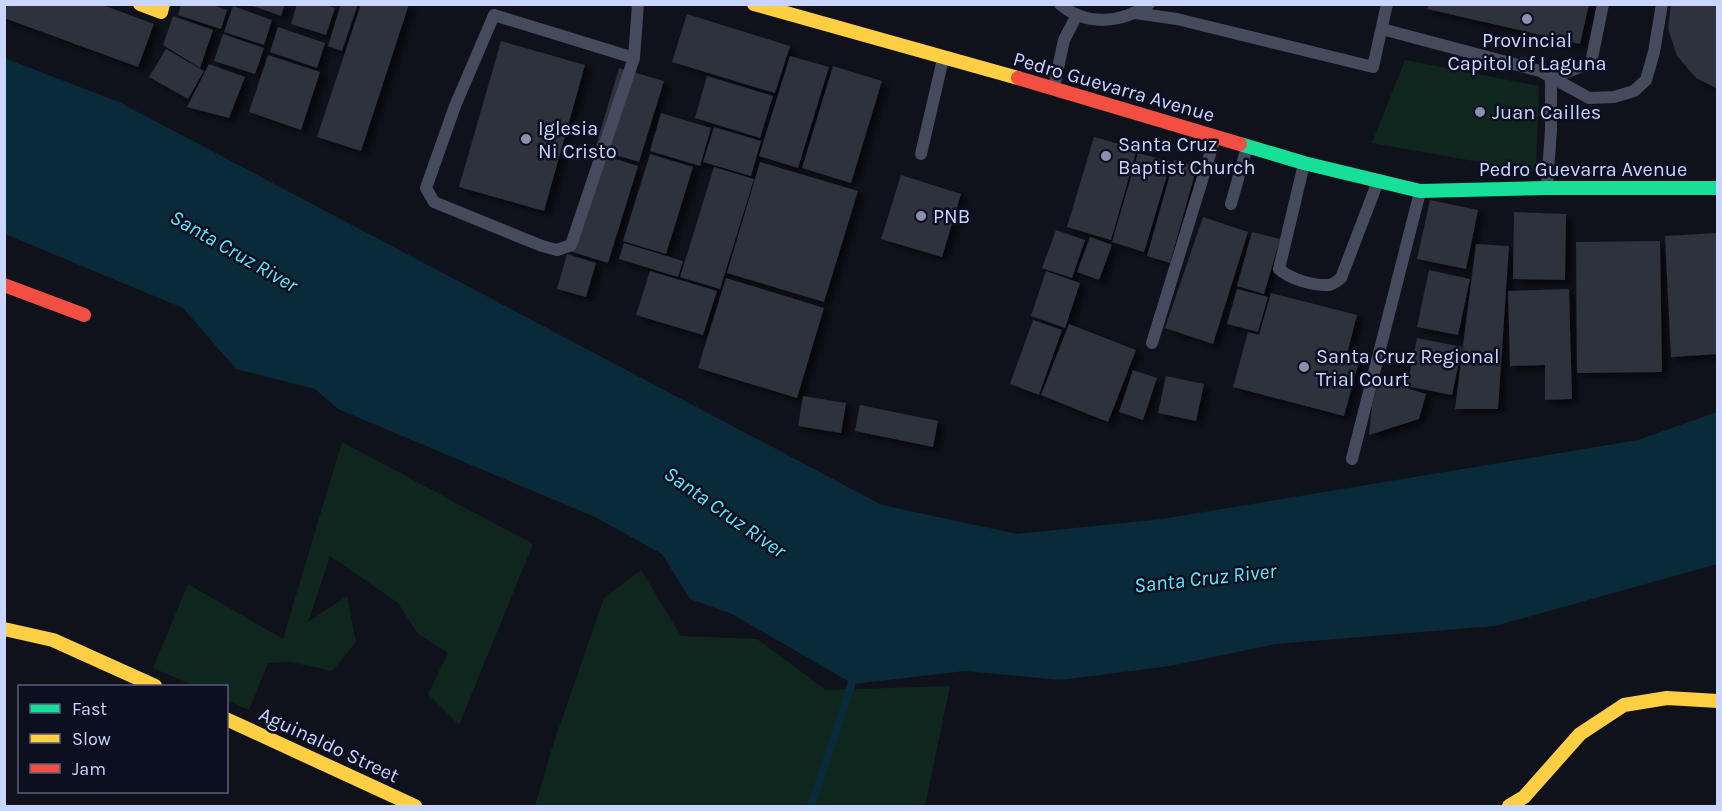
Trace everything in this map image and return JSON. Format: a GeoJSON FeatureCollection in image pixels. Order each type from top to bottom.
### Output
{"type":"FeatureCollection","features":[{"type":"Feature","properties":{"kind":"main road"},"geometry":{"type":"LineString","coordinates":[[140,4],[162,8]]}},
{"type":"Feature","properties":{"kind":"main road","name":"Pedro Guevarra Avenue"},"geometry":{"type":"LineString","coordinates":[[754,4],[1054,88],[1304,163],[1420,191],[1718,188]]}},
{"type":"Feature","properties":{"kind":"main road"},"geometry":{"type":"LineString","coordinates":[[4,285],[84,315]]}},
{"type":"Feature","properties":{"kind":"main road"},"geometry":{"type":"LineString","coordinates":[[4,629],[53,640],[151,685]]}},
{"type":"Feature","properties":{"kind":"main road"},"geometry":{"type":"LineString","coordinates":[[1509,807],[1524,797],[1580,734],[1624,705],[1667,698],[1718,701]]}},
{"type":"Feature","properties":{"kind":"main road","name":"Aguinaldo Street"},"geometry":{"type":"LineString","coordinates":[[228,720],[415,807]]}},
{"type":"Feature","properties":{"kind":"lane"},"geometry":{"type":"LineString","coordinates":[[634,58],[496,10],[455,106],[426,188],[434,202],[542,246],[556,250],[571,245],[634,58],[638,4]]}},
{"type":"Feature","properties":{"kind":"lane"},"geometry":{"type":"LineString","coordinates":[[1060,4],[1077,15],[1106,20],[1135,13],[1149,4]]}},
{"type":"Feature","properties":{"kind":"lane"},"geometry":{"type":"LineString","coordinates":[[1135,13],[1177,19],[1373,67],[1387,4]]}},
{"type":"Feature","properties":{"kind":"lane"},"geometry":{"type":"LineString","coordinates":[[1551,78],[1591,63],[1603,4]]}},
{"type":"Feature","properties":{"kind":"lane"},"geometry":{"type":"LineString","coordinates":[[1382,28],[1540,71],[1589,98],[1614,98],[1634,91],[1646,80],[1654,52],[1662,4]]}},
{"type":"Feature","properties":{"kind":"lane"},"geometry":{"type":"LineString","coordinates":[[1054,88],[1064,40],[1077,15]]}},
{"type":"Feature","properties":{"kind":"lane"},"geometry":{"type":"LineString","coordinates":[[921,154],[943,58]]}},
{"type":"Feature","properties":{"kind":"lane"},"geometry":{"type":"LineString","coordinates":[[1547,188],[1551,130],[1551,78]]}},
{"type":"Feature","properties":{"kind":"lane"},"geometry":{"type":"LineString","coordinates":[[1152,343],[1216,137]]}},
{"type":"Feature","properties":{"kind":"lane"},"geometry":{"type":"LineString","coordinates":[[1231,204],[1247,146]]}},
{"type":"Feature","properties":{"kind":"lane"},"geometry":{"type":"LineString","coordinates":[[1304,163],[1279,268],[1287,276],[1308,282],[1331,285],[1341,278],[1377,182]]}},
{"type":"Feature","properties":{"kind":"lane"},"geometry":{"type":"LineString","coordinates":[[1353,459],[1420,191]]}},
{"type":"Feature","properties":{"kind":"green space"},"geometry":{"type":"Polygon","coordinates":[[[1405,60],[1539,86],[1536,172],[1372,143],[1405,60]]]}},
{"type":"Feature","properties":{"kind":"green space"},"geometry":{"type":"Polygon","coordinates":[[[342,442],[533,544],[459,725],[428,694],[448,653],[418,634],[398,603],[330,556],[308,622],[347,596],[356,642],[332,671],[291,662],[268,663],[249,710],[228,700],[228,685],[193,685],[153,668],[188,584],[283,639],[342,442]]]}},
{"type":"Feature","properties":{"kind":"green space"},"geometry":{"type":"Polygon","coordinates":[[[641,570],[681,636],[757,639],[826,690],[950,686],[925,806],[535,806],[552,748],[604,598],[641,570]]]}},
{"type":"Feature","properties":{"kind":"water","name":"Santa Cruz River"},"geometry":{"type":"Polygon","coordinates":[[[4,58],[119,102],[882,505],[1017,534],[1162,519],[1638,440],[1717,412],[1717,564],[1495,626],[1275,644],[1170,666],[1060,680],[965,671],[853,684],[732,614],[690,599],[662,554],[595,517],[338,409],[315,389],[236,369],[183,308],[5,234],[4,58]]]}},
{"type":"Feature","properties":{"kind":"building"},"geometry":{"type":"Polygon","coordinates":[[[4,4],[100,4],[154,24],[138,67],[4,18],[4,4]]]}},
{"type":"Feature","properties":{"kind":"building"},"geometry":{"type":"Polygon","coordinates":[[[181,4],[211,4],[227,10],[221,29],[178,15],[181,4]]]}},
{"type":"Feature","properties":{"kind":"building"},"geometry":{"type":"Polygon","coordinates":[[[247,4],[285,4],[281,16],[247,4]]]}},
{"type":"Feature","properties":{"kind":"building"},"geometry":{"type":"Polygon","coordinates":[[[297,4],[323,4],[335,8],[326,35],[291,24],[297,4]]]}},
{"type":"Feature","properties":{"kind":"building"},"geometry":{"type":"Polygon","coordinates":[[[341,4],[358,4],[342,51],[328,46],[341,4]]]}},
{"type":"Feature","properties":{"kind":"building"},"geometry":{"type":"Polygon","coordinates":[[[361,4],[409,4],[361,151],[317,137],[361,4]]]}},
{"type":"Feature","properties":{"kind":"building","name":"Provincial Capitol of Laguna"},"geometry":{"type":"Polygon","coordinates":[[[1429,4],[1589,4],[1580,44],[1427,9],[1429,4]]]}},
{"type":"Feature","properties":{"kind":"building"},"geometry":{"type":"Polygon","coordinates":[[[1671,4],[1718,4],[1718,89],[1696,78],[1677,56],[1668,28],[1671,4]]]}},
{"type":"Feature","properties":{"kind":"building"},"geometry":{"type":"Polygon","coordinates":[[[233,6],[272,20],[264,45],[224,32],[233,6]]]}},
{"type":"Feature","properties":{"kind":"building"},"geometry":{"type":"Polygon","coordinates":[[[687,14],[790,46],[775,93],[672,62],[687,14]]]}},
{"type":"Feature","properties":{"kind":"building"},"geometry":{"type":"Polygon","coordinates":[[[173,16],[213,30],[200,68],[163,45],[173,16]]]}},
{"type":"Feature","properties":{"kind":"building"},"geometry":{"type":"Polygon","coordinates":[[[278,27],[325,43],[317,68],[270,52],[278,27]]]}},
{"type":"Feature","properties":{"kind":"building"},"geometry":{"type":"Polygon","coordinates":[[[223,34],[264,48],[255,74],[214,61],[223,34]]]}},
{"type":"Feature","properties":{"kind":"building"},"geometry":{"type":"Polygon","coordinates":[[[501,41],[585,65],[544,211],[459,187],[501,41]]]}},
{"type":"Feature","properties":{"kind":"building"},"geometry":{"type":"Polygon","coordinates":[[[166,49],[204,71],[188,99],[149,77],[166,49]]]}},
{"type":"Feature","properties":{"kind":"building"},"geometry":{"type":"Polygon","coordinates":[[[268,55],[320,72],[301,130],[249,112],[268,55]]]}},
{"type":"Feature","properties":{"kind":"building"},"geometry":{"type":"Polygon","coordinates":[[[790,56],[829,67],[798,168],[759,156],[790,56]]]}},
{"type":"Feature","properties":{"kind":"building"},"geometry":{"type":"Polygon","coordinates":[[[209,64],[245,77],[229,118],[187,107],[209,64]]]}},
{"type":"Feature","properties":{"kind":"building"},"geometry":{"type":"Polygon","coordinates":[[[833,66],[882,81],[851,183],[802,168],[833,66]]]}},
{"type":"Feature","properties":{"kind":"building"},"geometry":{"type":"Polygon","coordinates":[[[619,68],[664,81],[639,162],[595,149],[619,68]]]}},
{"type":"Feature","properties":{"kind":"building"},"geometry":{"type":"Polygon","coordinates":[[[707,76],[773,96],[760,138],[695,118],[707,76]]]}},
{"type":"Feature","properties":{"kind":"building"},"geometry":{"type":"Polygon","coordinates":[[[661,113],[711,128],[700,166],[650,151],[661,113]]]}},
{"type":"Feature","properties":{"kind":"building"},"geometry":{"type":"Polygon","coordinates":[[[714,127],[761,141],[751,176],[703,162],[714,127]]]}},
{"type":"Feature","properties":{"kind":"building"},"geometry":{"type":"Polygon","coordinates":[[[1094,137],[1137,149],[1111,240],[1067,227],[1094,137]]]}},
{"type":"Feature","properties":{"kind":"building"},"geometry":{"type":"Polygon","coordinates":[[[596,153],[638,166],[608,263],[566,250],[596,153]]]}},
{"type":"Feature","properties":{"kind":"building"},"geometry":{"type":"Polygon","coordinates":[[[1138,153],[1171,162],[1144,252],[1112,242],[1138,153]]]}},
{"type":"Feature","properties":{"kind":"building"},"geometry":{"type":"Polygon","coordinates":[[[650,154],[693,167],[666,254],[623,241],[650,154]]]}},
{"type":"Feature","properties":{"kind":"building"},"geometry":{"type":"Polygon","coordinates":[[[1174,160],[1197,166],[1170,263],[1147,256],[1174,160]]]}},
{"type":"Feature","properties":{"kind":"building"},"geometry":{"type":"Polygon","coordinates":[[[760,162],[858,191],[824,302],[727,273],[760,162]]]}},
{"type":"Feature","properties":{"kind":"building"},"geometry":{"type":"Polygon","coordinates":[[[714,167],[754,179],[720,289],[680,277],[714,167]]]}},
{"type":"Feature","properties":{"kind":"building","name":"PNB"},"geometry":{"type":"Polygon","coordinates":[[[901,175],[961,194],[942,257],[881,239],[901,175]]]}},
{"type":"Feature","properties":{"kind":"building"},"geometry":{"type":"Polygon","coordinates":[[[1430,200],[1478,210],[1466,269],[1417,259],[1430,200]]]}},
{"type":"Feature","properties":{"kind":"building"},"geometry":{"type":"Polygon","coordinates":[[[1514,212],[1566,214],[1565,280],[1513,279],[1514,212]]]}},
{"type":"Feature","properties":{"kind":"building"},"geometry":{"type":"Polygon","coordinates":[[[1203,217],[1248,232],[1213,344],[1165,328],[1203,217]]]}},
{"type":"Feature","properties":{"kind":"building"},"geometry":{"type":"Polygon","coordinates":[[[1056,230],[1085,240],[1072,278],[1042,268],[1056,230]]]}},
{"type":"Feature","properties":{"kind":"building"},"geometry":{"type":"Polygon","coordinates":[[[1252,232],[1280,239],[1264,294],[1237,286],[1252,232]]]}},
{"type":"Feature","properties":{"kind":"building"},"geometry":{"type":"Polygon","coordinates":[[[1718,233],[1718,354],[1671,357],[1665,236],[1718,233]]]}},
{"type":"Feature","properties":{"kind":"building"},"geometry":{"type":"Polygon","coordinates":[[[1090,237],[1112,245],[1099,280],[1077,272],[1090,237]]]}},
{"type":"Feature","properties":{"kind":"building"},"geometry":{"type":"Polygon","coordinates":[[[1660,241],[1662,372],[1577,373],[1576,242],[1660,241]]]}},
{"type":"Feature","properties":{"kind":"building"},"geometry":{"type":"Polygon","coordinates":[[[624,243],[683,261],[678,277],[619,259],[624,243]]]}},
{"type":"Feature","properties":{"kind":"building"},"geometry":{"type":"Polygon","coordinates":[[[1476,244],[1509,246],[1498,409],[1455,409],[1476,244]]]}},
{"type":"Feature","properties":{"kind":"building"},"geometry":{"type":"Polygon","coordinates":[[[567,254],[596,263],[586,297],[557,289],[567,254]]]}},
{"type":"Feature","properties":{"kind":"building"},"geometry":{"type":"Polygon","coordinates":[[[1429,270],[1470,279],[1458,335],[1417,327],[1429,270]]]}},
{"type":"Feature","properties":{"kind":"building"},"geometry":{"type":"Polygon","coordinates":[[[650,271],[717,291],[703,335],[636,315],[650,271]]]}},
{"type":"Feature","properties":{"kind":"building"},"geometry":{"type":"Polygon","coordinates":[[[1046,271],[1080,283],[1065,328],[1031,316],[1046,271]]]}},
{"type":"Feature","properties":{"kind":"building"},"geometry":{"type":"Polygon","coordinates":[[[726,278],[824,308],[797,398],[698,368],[726,278]]]}},
{"type":"Feature","properties":{"kind":"building"},"geometry":{"type":"Polygon","coordinates":[[[1237,289],[1268,297],[1258,332],[1227,324],[1237,289]]]}},
{"type":"Feature","properties":{"kind":"building"},"geometry":{"type":"Polygon","coordinates":[[[1569,289],[1572,399],[1545,400],[1545,365],[1510,366],[1508,291],[1569,289]]]}},
{"type":"Feature","properties":{"kind":"building"},"geometry":{"type":"Polygon","coordinates":[[[1271,293],[1357,315],[1346,358],[1359,361],[1344,416],[1233,387],[1248,332],[1259,335],[1271,293]]]}},
{"type":"Feature","properties":{"kind":"building"},"geometry":{"type":"Polygon","coordinates":[[[1033,320],[1062,330],[1039,395],[1010,384],[1033,320]]]}},
{"type":"Feature","properties":{"kind":"building"},"geometry":{"type":"Polygon","coordinates":[[[1069,324],[1136,350],[1108,422],[1041,395],[1069,324]]]}},
{"type":"Feature","properties":{"kind":"building"},"geometry":{"type":"Polygon","coordinates":[[[1417,338],[1462,347],[1452,395],[1407,386],[1417,338]]]}},
{"type":"Feature","properties":{"kind":"building"},"geometry":{"type":"Polygon","coordinates":[[[1133,370],[1157,378],[1143,420],[1119,412],[1133,370]]]}},
{"type":"Feature","properties":{"kind":"building"},"geometry":{"type":"Polygon","coordinates":[[[1166,376],[1204,384],[1196,421],[1158,413],[1166,376]]]}},
{"type":"Feature","properties":{"kind":"building"},"geometry":{"type":"Polygon","coordinates":[[[1379,380],[1426,394],[1419,419],[1369,435],[1372,405],[1379,380]]]}},
{"type":"Feature","properties":{"kind":"building"},"geometry":{"type":"Polygon","coordinates":[[[803,396],[846,403],[841,433],[798,426],[803,396]]]}},
{"type":"Feature","properties":{"kind":"building"},"geometry":{"type":"Polygon","coordinates":[[[860,405],[938,421],[933,447],[855,431],[860,405]]]}},
{"type":"Feature","properties":{"kind":"waterway"},"geometry":{"type":"LineString","coordinates":[[811,806],[855,674]]}},
{"type":"Feature","properties":{"kind":"traffic: fast"},"geometry":{"type":"LineString","coordinates":[[1240,144],[1304,163],[1420,191],[1718,188]]}},
{"type":"Feature","properties":{"kind":"traffic: slow"},"geometry":{"type":"LineString","coordinates":[[140,4],[161,12],[163,4]]}},
{"type":"Feature","properties":{"kind":"traffic: slow"},"geometry":{"type":"LineString","coordinates":[[754,4],[1018,78]]}},
{"type":"Feature","properties":{"kind":"traffic: slow"},"geometry":{"type":"LineString","coordinates":[[4,629],[53,640],[153,685]]}},
{"type":"Feature","properties":{"kind":"traffic: slow"},"geometry":{"type":"LineString","coordinates":[[1509,806],[1524,797],[1580,734],[1624,705],[1667,698],[1718,701]]}},
{"type":"Feature","properties":{"kind":"traffic: slow"},"geometry":{"type":"LineString","coordinates":[[228,720],[415,806]]}},
{"type":"Feature","properties":{"kind":"traffic: jam"},"geometry":{"type":"LineString","coordinates":[[1018,78],[1240,144]]}},
{"type":"Feature","properties":{"kind":"traffic: jam"},"geometry":{"type":"LineString","coordinates":[[4,285],[84,315]]}},
{"type":"Feature","properties":{"kind":"place","name":"Provincial Capitol of Laguna"},"geometry":{"type":"Point","coordinates":[1527,19]}},
{"type":"Feature","properties":{"kind":"place","name":"Juan Cailles"},"geometry":{"type":"Point","coordinates":[1480,112]}},
{"type":"Feature","properties":{"kind":"place","name":"Iglesia Ni Cristo"},"geometry":{"type":"Point","coordinates":[526,139]}},
{"type":"Feature","properties":{"kind":"place","name":"Santa Cruz Baptist Church"},"geometry":{"type":"Point","coordinates":[1106,156]}},
{"type":"Feature","properties":{"kind":"place","name":"PNB"},"geometry":{"type":"Point","coordinates":[921,216]}},
{"type":"Feature","properties":{"kind":"place","name":"Santa Cruz Regional Trial Court"},"geometry":{"type":"Point","coordinates":[1304,367]}}]}
